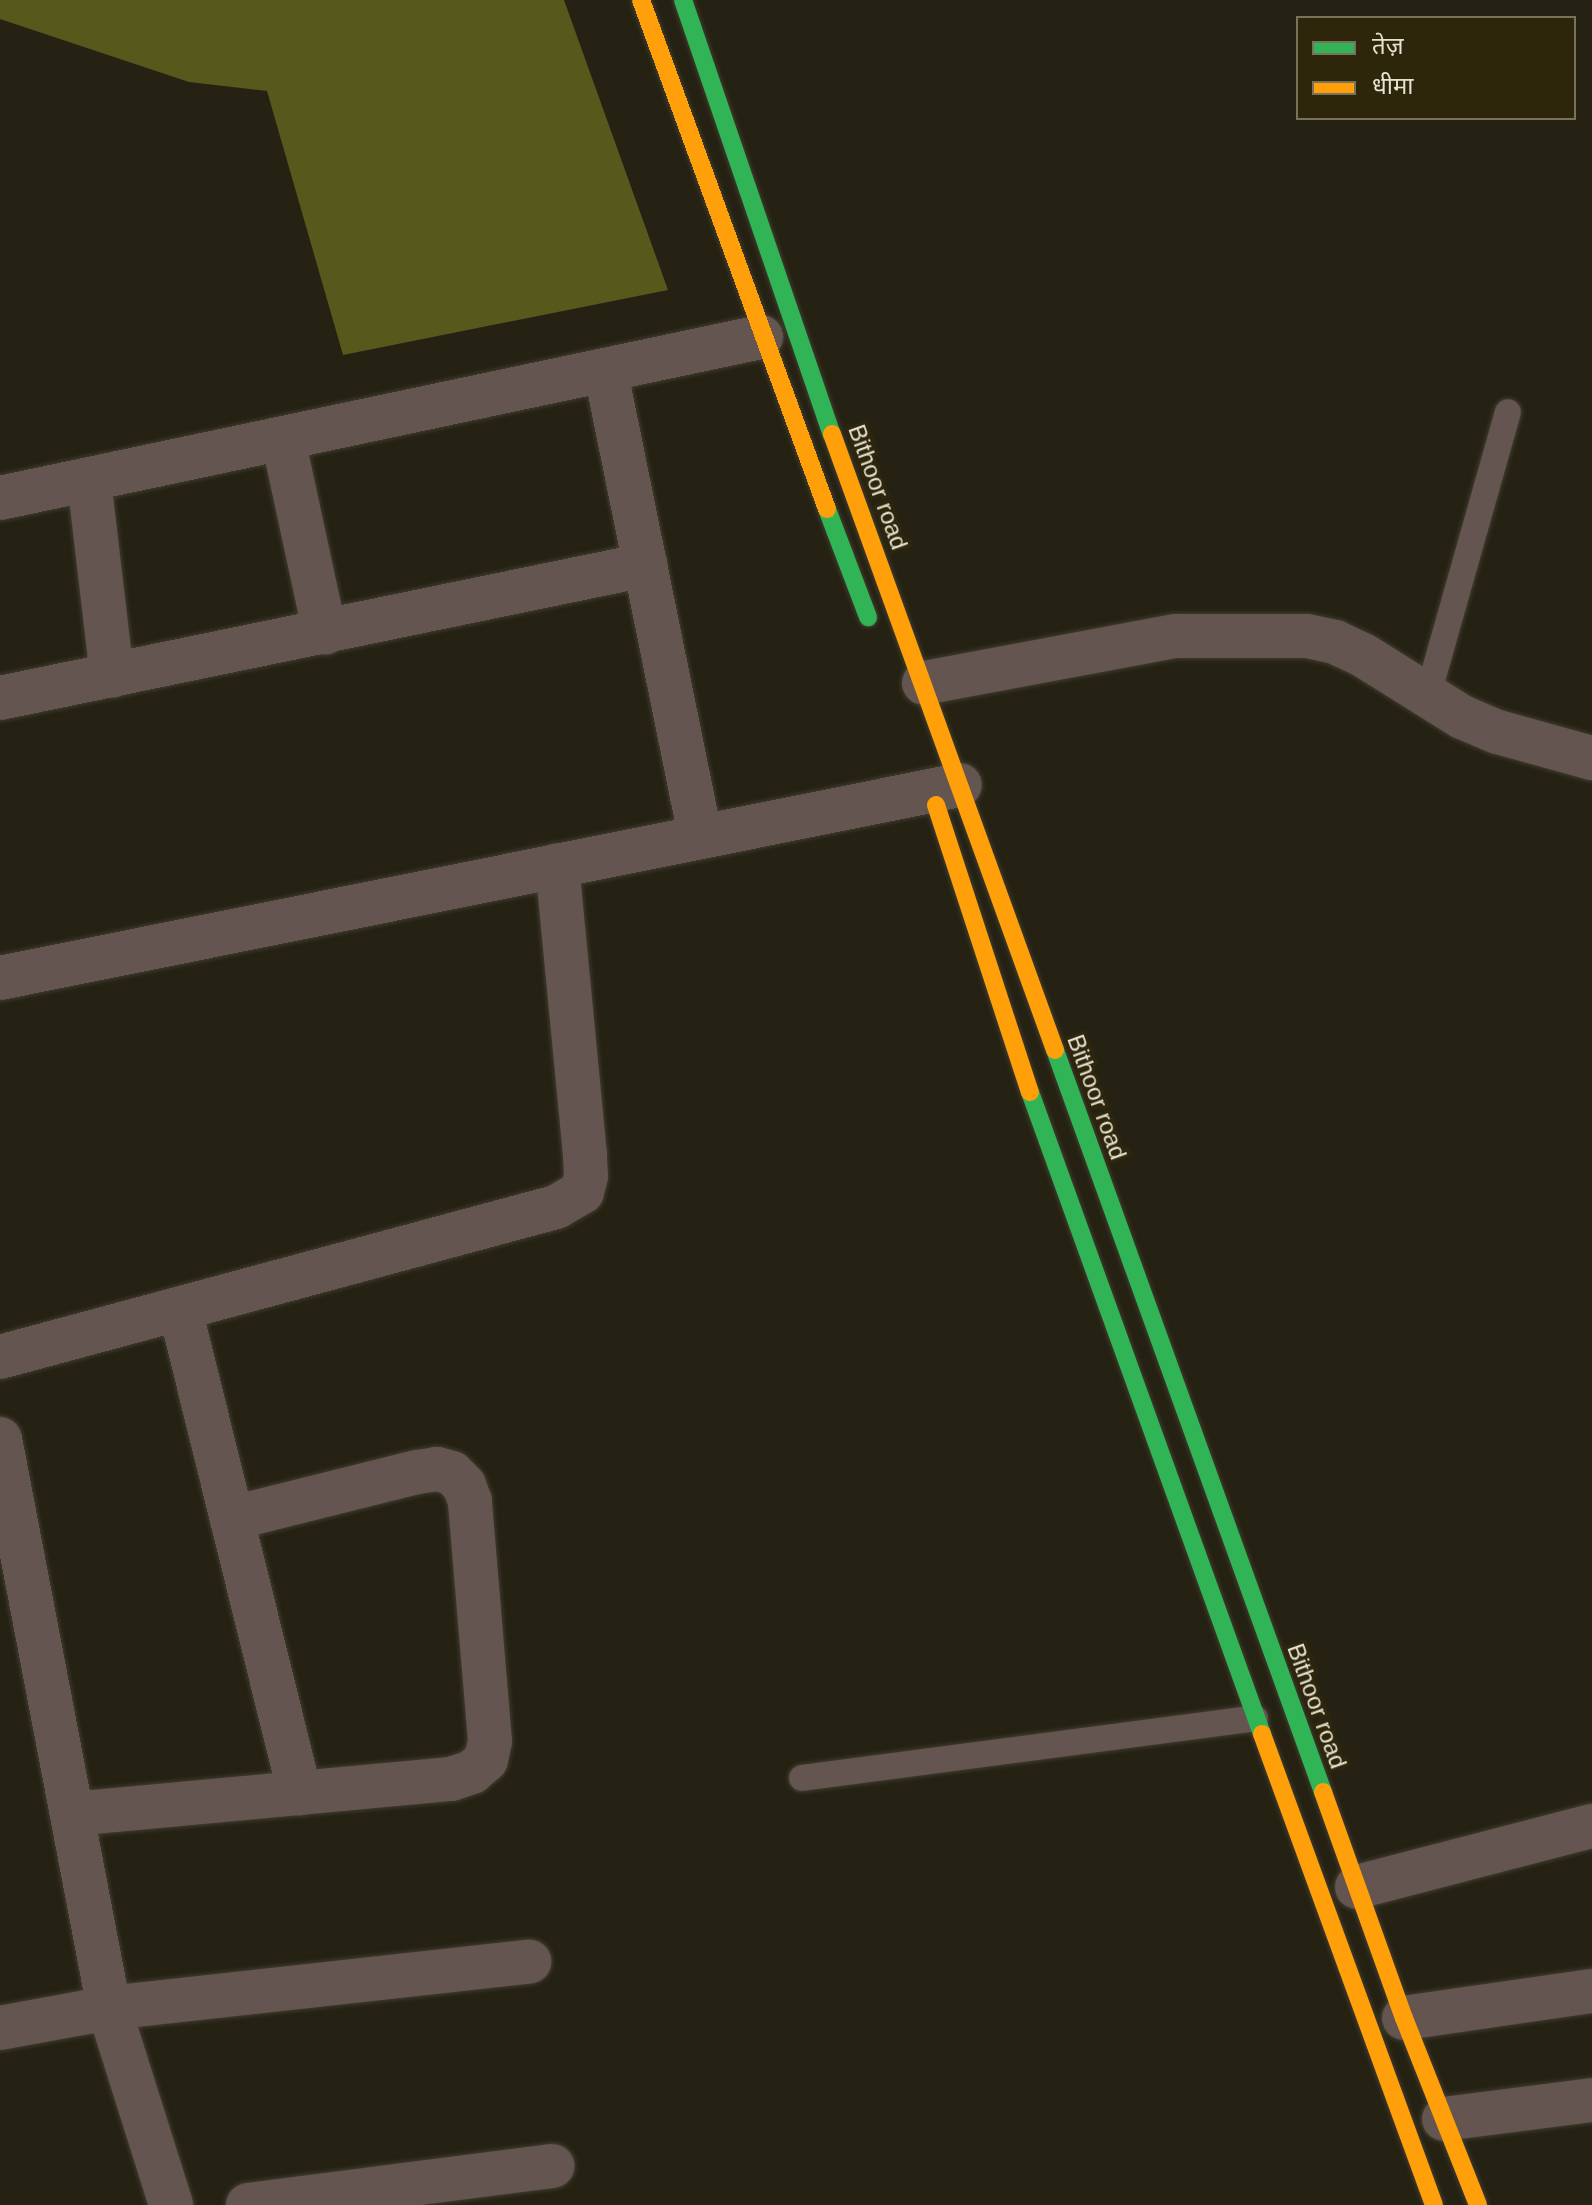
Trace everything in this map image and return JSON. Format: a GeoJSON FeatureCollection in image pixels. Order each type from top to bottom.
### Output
{"type":"FeatureCollection","features":[{"type":"Feature","properties":{"kind":"street"},"geometry":{"type":"LineString","coordinates":[[641,0],[761,337],[874,632]]}},
{"type":"Feature","properties":{"kind":"street","name":"Bithoor road"},"geometry":{"type":"LineString","coordinates":[[683,0],[800,345],[924,683],[939,784],[1404,2018],[1478,2205]]}},
{"type":"Feature","properties":{"kind":"street"},"geometry":{"type":"LineString","coordinates":[[0,498],[606,373],[761,337]]}},
{"type":"Feature","properties":{"kind":"street"},"geometry":{"type":"LineString","coordinates":[[606,373],[700,836]]}},
{"type":"Feature","properties":{"kind":"street"},"geometry":{"type":"LineString","coordinates":[[283,439],[325,633]]}},
{"type":"Feature","properties":{"kind":"street"},"geometry":{"type":"LineString","coordinates":[[89,480],[112,676]]}},
{"type":"Feature","properties":{"kind":"street"},"geometry":{"type":"LineString","coordinates":[[0,698],[645,565]]}},
{"type":"Feature","properties":{"kind":"street"},"geometry":{"type":"LineString","coordinates":[[924,683],[1176,636],[1259,634],[1335,642],[1363,655],[1427,698],[1498,732],[1592,758]]}},
{"type":"Feature","properties":{"kind":"street"},"geometry":{"type":"LineString","coordinates":[[0,978],[700,836],[939,784],[1051,1155],[1434,2205]]}},
{"type":"Feature","properties":{"kind":"street"},"geometry":{"type":"LineString","coordinates":[[0,1357],[556,1207],[582,1192],[586,1176],[585,1155],[557,865]]}},
{"type":"Feature","properties":{"kind":"street"},"geometry":{"type":"LineString","coordinates":[[180,1309],[300,1793]]}},
{"type":"Feature","properties":{"kind":"street"},"geometry":{"type":"LineString","coordinates":[[0,1439],[109,2008],[171,2205]]}},
{"type":"Feature","properties":{"kind":"street"},"geometry":{"type":"LineString","coordinates":[[72,1814],[451,1779],[472,1772],[486,1760],[490,1741],[470,1501],[464,1485],[452,1473],[437,1469],[232,1518]]}},
{"type":"Feature","properties":{"kind":"street"},"geometry":{"type":"LineString","coordinates":[[1357,1887],[1592,1826]]}},
{"type":"Feature","properties":{"kind":"street"},"geometry":{"type":"LineString","coordinates":[[0,2028],[109,2008],[529,1962]]}},
{"type":"Feature","properties":{"kind":"street"},"geometry":{"type":"LineString","coordinates":[[1404,2018],[1592,1991]]}},
{"type":"Feature","properties":{"kind":"street"},"geometry":{"type":"LineString","coordinates":[[1444,2119],[1592,2100]]}},
{"type":"Feature","properties":{"kind":"street"},"geometry":{"type":"LineString","coordinates":[[248,2205],[553,2166]]}},
{"type":"Feature","properties":{"kind":"lane"},"geometry":{"type":"LineString","coordinates":[[1427,698],[1508,412]]}},
{"type":"Feature","properties":{"kind":"lane"},"geometry":{"type":"LineString","coordinates":[[802,1778],[1255,1718]]}},
{"type":"Feature","properties":{"kind":"shaded area"},"geometry":{"type":"Polygon","coordinates":[[[0,0],[564,0],[668,290],[343,355],[267,91],[189,82],[0,19],[0,0]]]}},
{"type":"Feature","properties":{"kind":"traffic: fast"},"geometry":{"type":"LineString","coordinates":[[683,0],[832,434]]}},
{"type":"Feature","properties":{"kind":"traffic: fast"},"geometry":{"type":"LineString","coordinates":[[827,509],[868,617]]}},
{"type":"Feature","properties":{"kind":"traffic: fast"},"geometry":{"type":"LineString","coordinates":[[1055,1050],[1323,1792]]}},
{"type":"Feature","properties":{"kind":"traffic: fast"},"geometry":{"type":"LineString","coordinates":[[1030,1092],[1262,1734]]}},
{"type":"Feature","properties":{"kind":"traffic: slow"},"geometry":{"type":"LineString","coordinates":[[641,0],[827,509]]}},
{"type":"Feature","properties":{"kind":"traffic: slow"},"geometry":{"type":"LineString","coordinates":[[832,434],[1055,1050]]}},
{"type":"Feature","properties":{"kind":"traffic: slow"},"geometry":{"type":"LineString","coordinates":[[936,805],[1030,1092]]}},
{"type":"Feature","properties":{"kind":"traffic: slow"},"geometry":{"type":"LineString","coordinates":[[1262,1734],[1434,2205]]}},
{"type":"Feature","properties":{"kind":"traffic: slow"},"geometry":{"type":"LineString","coordinates":[[1323,1792],[1404,2018],[1478,2205]]}}]}
